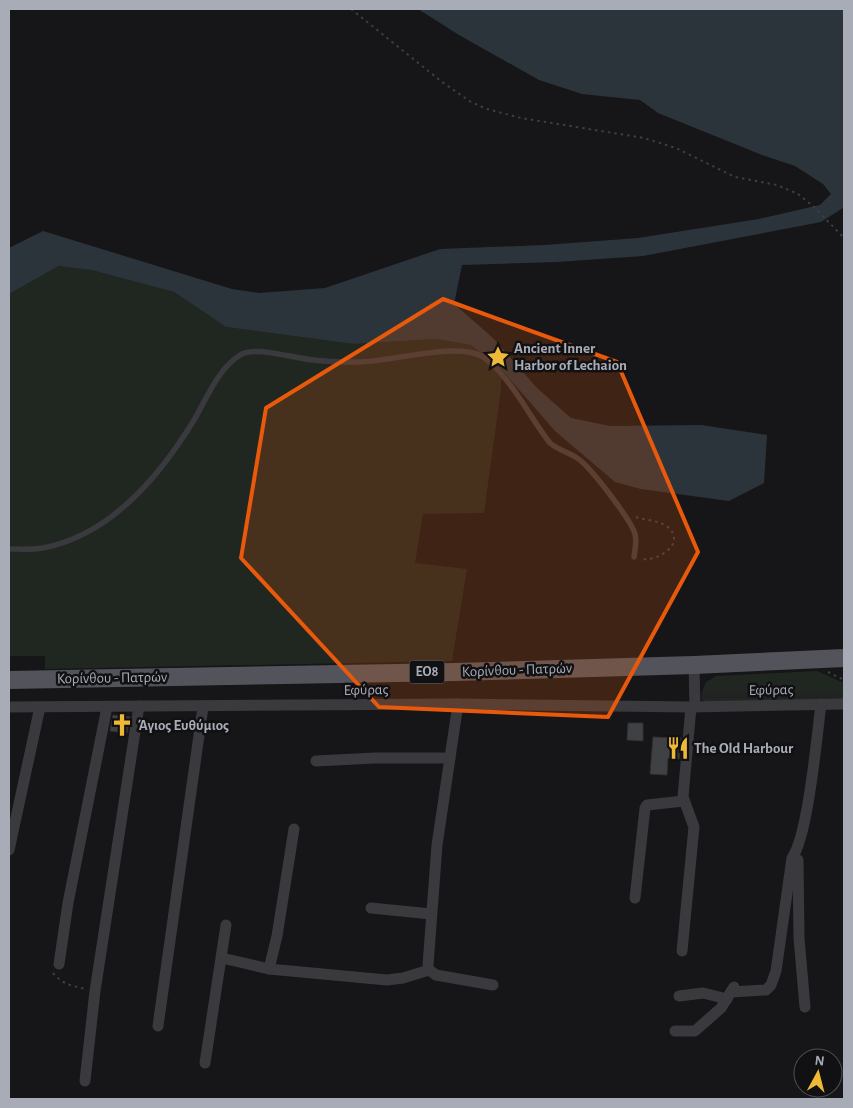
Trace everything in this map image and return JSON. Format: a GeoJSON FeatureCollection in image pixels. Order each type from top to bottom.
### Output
{"type":"FeatureCollection","features":[{"type":"Feature","properties":{"kind":"main road","name":"Κορίνθου - Πατρών"},"geometry":{"type":"LineString","coordinates":[[9,680],[694,665],[844,658]]}},
{"type":"Feature","properties":{"kind":"street"},"geometry":{"type":"LineString","coordinates":[[682,951],[694,827],[684,801],[693,707],[694,665]]}},
{"type":"Feature","properties":{"kind":"street"},"geometry":{"type":"LineString","coordinates":[[458,704],[437,845],[428,965],[430,970],[436,975],[450,979],[493,985]]}},
{"type":"Feature","properties":{"kind":"street","name":"Εφύρας"},"geometry":{"type":"LineString","coordinates":[[9,706],[203,707],[458,704],[693,707],[844,704]]}},
{"type":"Feature","properties":{"kind":"street"},"geometry":{"type":"LineString","coordinates":[[805,1007],[799,938],[797,851],[821,704]]}},
{"type":"Feature","properties":{"kind":"street"},"geometry":{"type":"LineString","coordinates":[[9,850],[40,706]]}},
{"type":"Feature","properties":{"kind":"street"},"geometry":{"type":"LineString","coordinates":[[59,964],[68,903],[107,706]]}},
{"type":"Feature","properties":{"kind":"street"},"geometry":{"type":"LineString","coordinates":[[85,1082],[95,991],[139,706]]}},
{"type":"Feature","properties":{"kind":"street"},"geometry":{"type":"LineString","coordinates":[[158,1026],[203,707]]}},
{"type":"Feature","properties":{"kind":"street"},"geometry":{"type":"LineString","coordinates":[[316,761],[375,758],[450,758]]}},
{"type":"Feature","properties":{"kind":"street"},"geometry":{"type":"LineString","coordinates":[[635,898],[645,808],[647,805],[655,803],[684,801]]}},
{"type":"Feature","properties":{"kind":"street"},"geometry":{"type":"LineString","coordinates":[[269,969],[277,936],[294,829]]}},
{"type":"Feature","properties":{"kind":"street"},"geometry":{"type":"LineString","coordinates":[[679,996],[766,990],[771,985],[776,970],[792,858],[797,851]]}},
{"type":"Feature","properties":{"kind":"street"},"geometry":{"type":"LineString","coordinates":[[371,908],[431,914]]}},
{"type":"Feature","properties":{"kind":"street"},"geometry":{"type":"LineString","coordinates":[[205,1063],[226,925]]}},
{"type":"Feature","properties":{"kind":"street"},"geometry":{"type":"LineString","coordinates":[[222,958],[269,969],[387,980],[403,978],[430,970]]}},
{"type":"Feature","properties":{"kind":"street"},"geometry":{"type":"LineString","coordinates":[[675,1031],[695,1031],[721,1008],[731,992]]}},
{"type":"Feature","properties":{"kind":"lane"},"geometry":{"type":"LineString","coordinates":[[9,549],[42,548],[58,544],[73,538],[117,513],[148,483],[176,446],[224,370],[242,354],[254,351],[314,360],[368,362],[430,353],[476,354],[493,366],[514,391],[550,443],[557,450],[578,458],[607,490],[633,528],[636,537],[634,558]]}},
{"type":"Feature","properties":{"kind":"path"},"geometry":{"type":"LineString","coordinates":[[351,9],[442,82],[479,106],[503,114],[644,138],[676,148],[735,177],[777,185],[798,194],[814,207],[844,238]]}},
{"type":"Feature","properties":{"kind":"path"},"geometry":{"type":"LineString","coordinates":[[616,505],[630,514],[667,526],[672,532],[674,539],[672,547],[665,554],[645,560],[634,558]]}},
{"type":"Feature","properties":{"kind":"path"},"geometry":{"type":"LineString","coordinates":[[59,964],[53,973],[58,980],[69,985],[95,991]]}},
{"type":"Feature","properties":{"kind":"highlighted area"},"geometry":{"type":"Polygon","coordinates":[[[443,299],[617,362],[698,552],[608,717],[379,707],[241,558],[266,408],[443,299]]]}},
{"type":"Feature","properties":{"kind":"shaded area"},"geometry":{"type":"Polygon","coordinates":[[[418,9],[844,9],[844,209],[821,222],[643,256],[557,262],[462,265],[454,304],[493,338],[537,388],[571,418],[610,426],[701,425],[767,435],[764,483],[729,501],[641,489],[615,482],[555,431],[501,369],[471,345],[436,339],[354,344],[226,327],[174,292],[91,270],[59,266],[9,294],[9,248],[43,231],[232,289],[259,293],[325,288],[440,249],[545,245],[638,238],[759,219],[820,205],[831,194],[823,184],[795,166],[762,155],[658,113],[640,100],[582,94],[539,80],[459,35],[418,9]]]}},
{"type":"Feature","properties":{"kind":"shaded area"},"geometry":{"type":"Polygon","coordinates":[[[59,266],[91,270],[174,292],[226,327],[354,344],[436,339],[471,345],[501,369],[501,390],[484,513],[423,514],[415,563],[467,569],[452,661],[45,669],[45,656],[9,656],[9,294],[59,266]]]}},
{"type":"Feature","properties":{"kind":"shaded area"},"geometry":{"type":"Polygon","coordinates":[[[817,671],[844,683],[844,692],[702,692],[706,682],[716,676],[817,671]]]}},
{"type":"Feature","properties":{"kind":"shaded area"},"geometry":{"type":"Polygon","coordinates":[[[702,692],[844,692],[844,697],[701,698],[702,692]]]}},
{"type":"Feature","properties":{"kind":"shaded area"},"geometry":{"type":"Polygon","coordinates":[[[844,697],[844,700],[704,702],[701,698],[844,697]]]}},
{"type":"Feature","properties":{"kind":"building"},"geometry":{"type":"Polygon","coordinates":[[[113,715],[130,717],[127,733],[110,731],[113,715]]]}},
{"type":"Feature","properties":{"kind":"building"},"geometry":{"type":"Polygon","coordinates":[[[628,723],[643,723],[643,741],[627,740],[628,723]]]}},
{"type":"Feature","properties":{"kind":"building"},"geometry":{"type":"Polygon","coordinates":[[[653,737],[681,738],[679,759],[668,758],[667,775],[650,774],[653,737]]]}},
{"type":"Feature","properties":{"kind":"place","name":"Ancient Inner Harbor of Lechaion"},"geometry":{"type":"Point","coordinates":[498,357]}},
{"type":"Feature","properties":{"kind":"place","name":"Άγιος Ευθύμιος"},"geometry":{"type":"Point","coordinates":[122,725]}},
{"type":"Feature","properties":{"kind":"place","name":"The Old Harbour"},"geometry":{"type":"Point","coordinates":[678,748]}}]}
